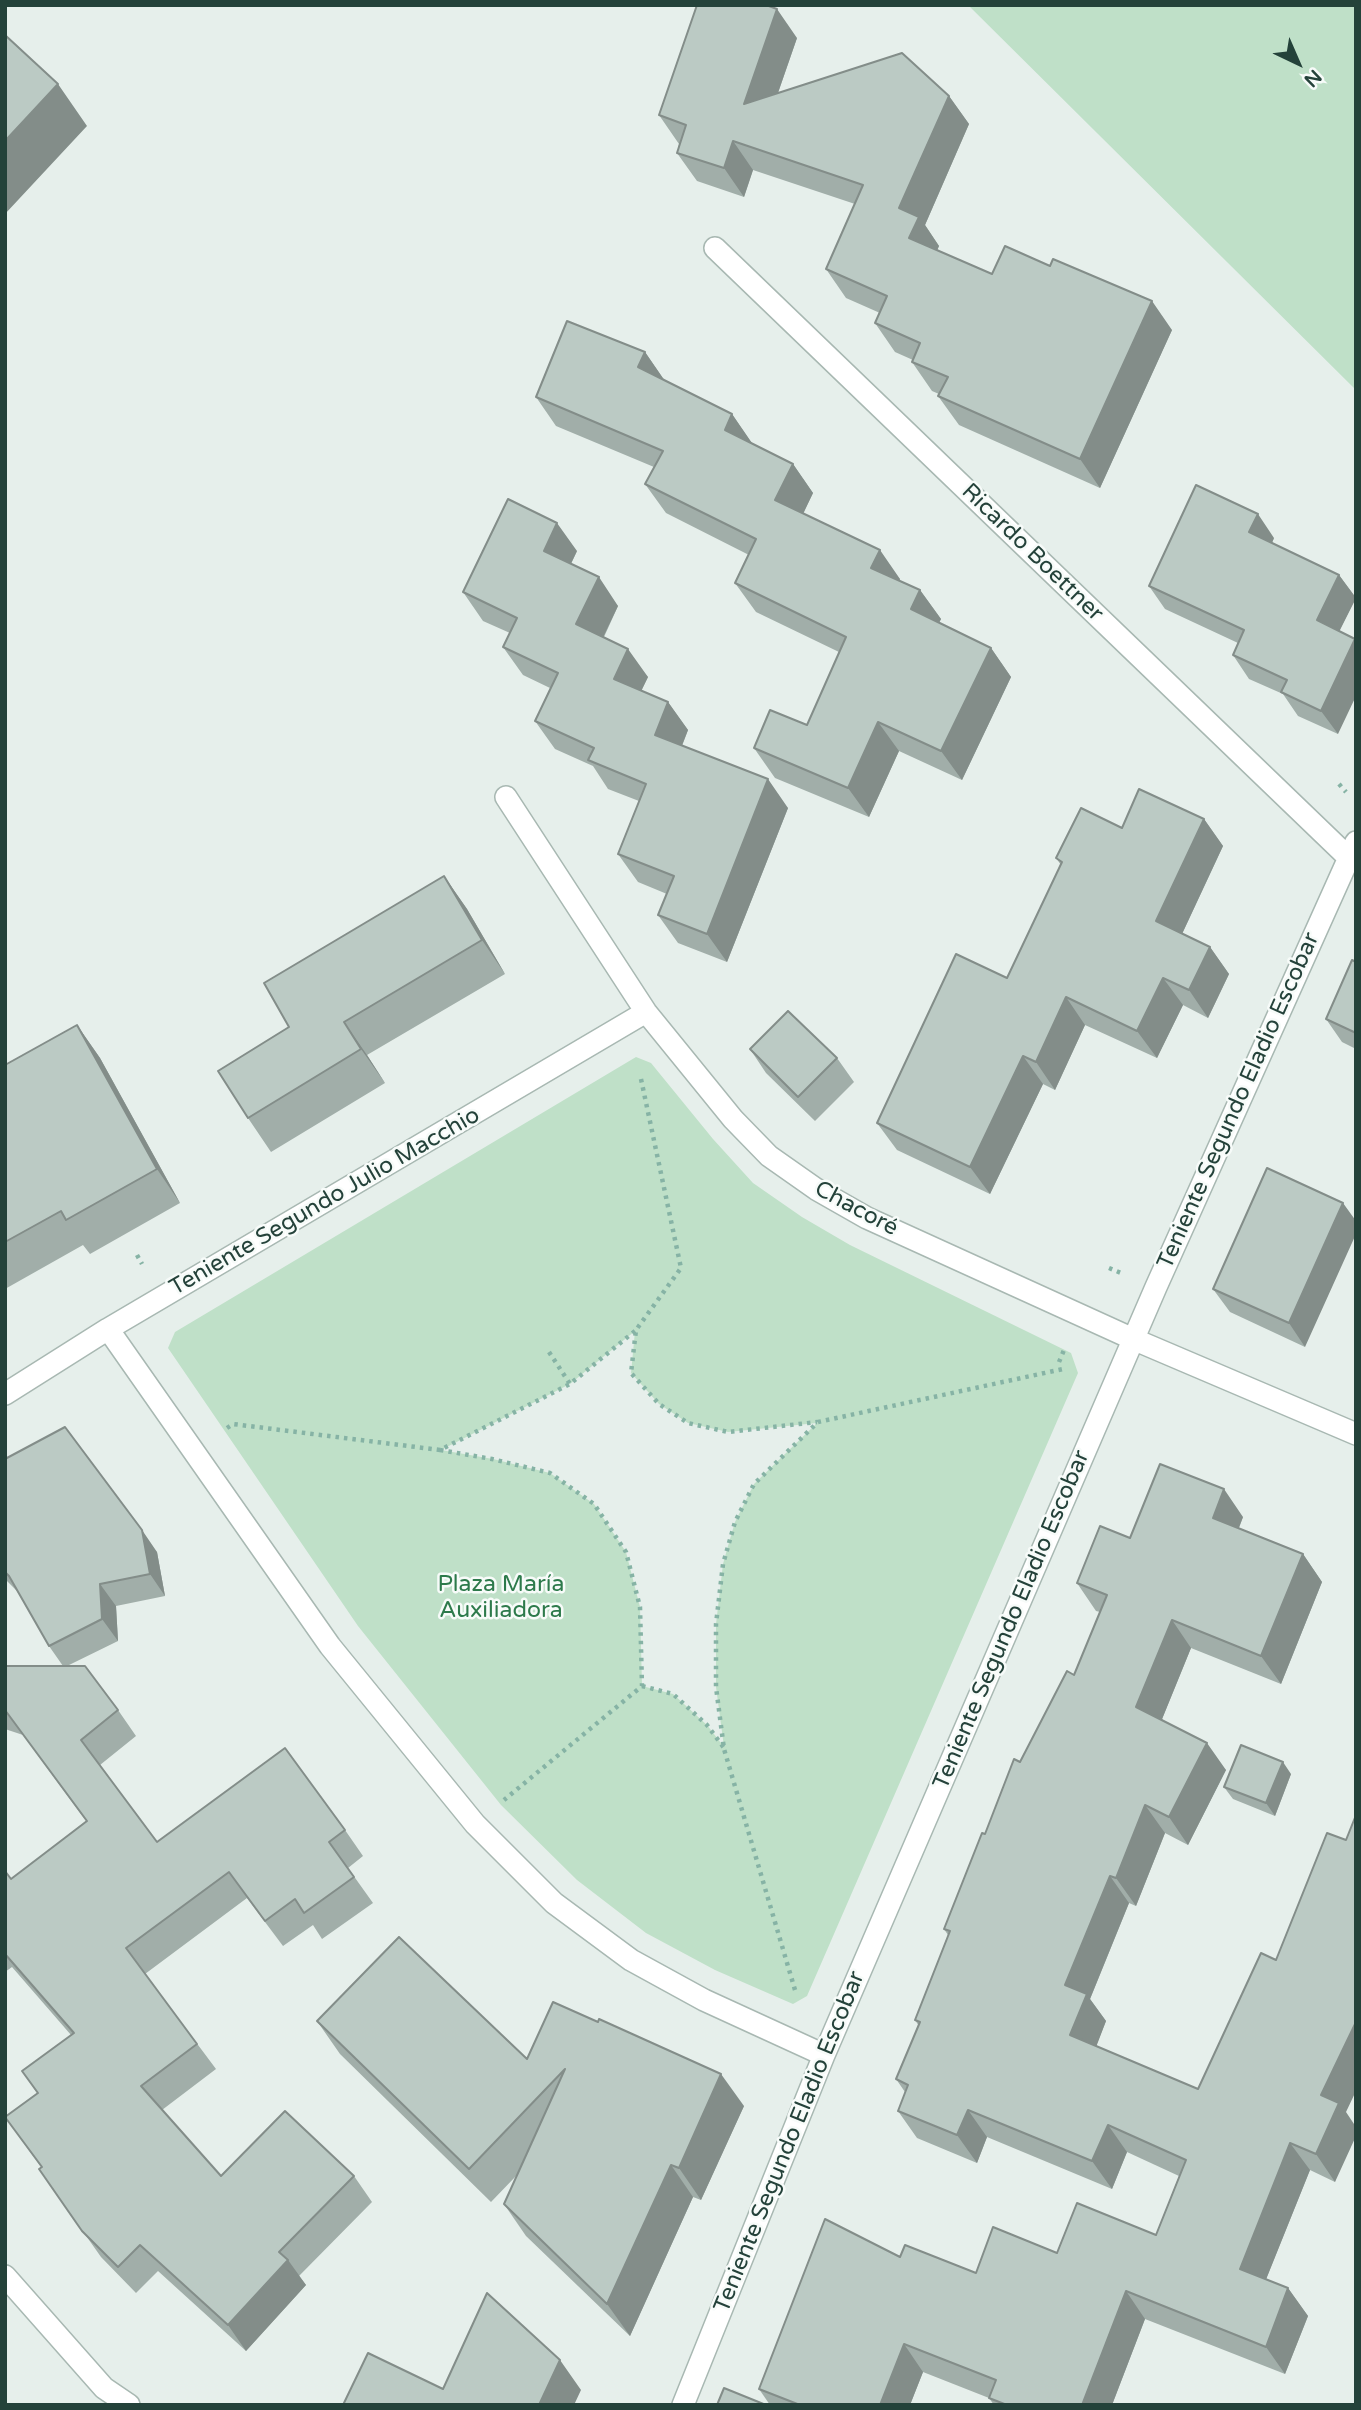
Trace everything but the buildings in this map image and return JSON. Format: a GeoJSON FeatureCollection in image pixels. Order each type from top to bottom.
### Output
{"type":"FeatureCollection","features":[{"type":"Feature","properties":{"kind":"street","name":"Ricardo Boettner"},"geometry":{"type":"LineString","coordinates":[[715,248],[1352,850]]}},
{"type":"Feature","properties":{"kind":"street","name":"Chacoré"},"geometry":{"type":"LineString","coordinates":[[506,797],[646,1012],[733,1119],[769,1156],[816,1189],[867,1218],[1133,1339],[1356,1434]]}},
{"type":"Feature","properties":{"kind":"street","name":"Teniente Segundo Eladio Escobar"},"geometry":{"type":"LineString","coordinates":[[683,2405],[824,2055],[1133,1339],[1352,850]]}},
{"type":"Feature","properties":{"kind":"street","name":"Teniente Segundo Julio Macchio"},"geometry":{"type":"LineString","coordinates":[[5,1394],[108,1329],[646,1012]]}},
{"type":"Feature","properties":{"kind":"street"},"geometry":{"type":"LineString","coordinates":[[108,1329],[330,1646],[475,1824],[554,1903],[631,1960],[704,2000],[824,2055]]}},
{"type":"Feature","properties":{"kind":"street"},"geometry":{"type":"LineString","coordinates":[[5,2276],[104,2388],[129,2405]]}},
{"type":"Feature","properties":{"kind":"path"},"geometry":{"type":"LineString","coordinates":[[1339,784],[1346,792]]}},
{"type":"Feature","properties":{"kind":"path"},"geometry":{"type":"LineString","coordinates":[[440,1450],[570,1384],[636,1330],[681,1268],[641,1079]]}},
{"type":"Feature","properties":{"kind":"path"},"geometry":{"type":"LineString","coordinates":[[137,1255],[142,1265]]}},
{"type":"Feature","properties":{"kind":"path"},"geometry":{"type":"LineString","coordinates":[[1109,1268],[1122,1273]]}},
{"type":"Feature","properties":{"kind":"path"},"geometry":{"type":"LineString","coordinates":[[636,1330],[631,1373],[659,1404],[688,1423],[728,1432],[818,1422],[1063,1369]]}},
{"type":"Feature","properties":{"kind":"path"},"geometry":{"type":"LineString","coordinates":[[1059,1362],[1064,1350]]}},
{"type":"Feature","properties":{"kind":"path"},"geometry":{"type":"LineString","coordinates":[[549,1352],[570,1384]]}},
{"type":"Feature","properties":{"kind":"path"},"geometry":{"type":"LineString","coordinates":[[795,1990],[724,1749],[716,1687],[716,1624],[728,1545],[735,1522],[754,1483],[818,1422]]}},
{"type":"Feature","properties":{"kind":"path"},"geometry":{"type":"LineString","coordinates":[[192,1449],[233,1424],[492,1458],[550,1473],[593,1504],[626,1552],[640,1606],[642,1686]]}},
{"type":"Feature","properties":{"kind":"path"},"geometry":{"type":"LineString","coordinates":[[642,1686],[673,1694],[707,1725],[724,1749]]}},
{"type":"Feature","properties":{"kind":"path"},"geometry":{"type":"LineString","coordinates":[[475,1824],[642,1686]]}},
{"type":"Feature","properties":{"kind":"green space"},"geometry":{"type":"Polygon","coordinates":[[[968,5],[1356,5],[1356,390],[968,5]]]}},
{"type":"Feature","properties":{"kind":"green space","name":"Plaza María Auxiliadora"},"geometry":{"type":"Polygon","coordinates":[[[636,1057],[651,1063],[753,1183],[802,1217],[850,1245],[1071,1353],[1078,1373],[807,1996],[793,2004],[715,1970],[646,1933],[577,1880],[501,1805],[358,1626],[168,1348],[175,1332],[636,1057]],[[635,1331],[570,1384],[441,1450],[550,1473],[594,1504],[626,1552],[640,1607],[642,1686],[673,1694],[707,1725],[724,1747],[716,1687],[716,1624],[723,1564],[728,1546],[735,1522],[754,1484],[817,1423],[728,1432],[688,1423],[659,1404],[631,1373],[635,1331]]]}}]}
